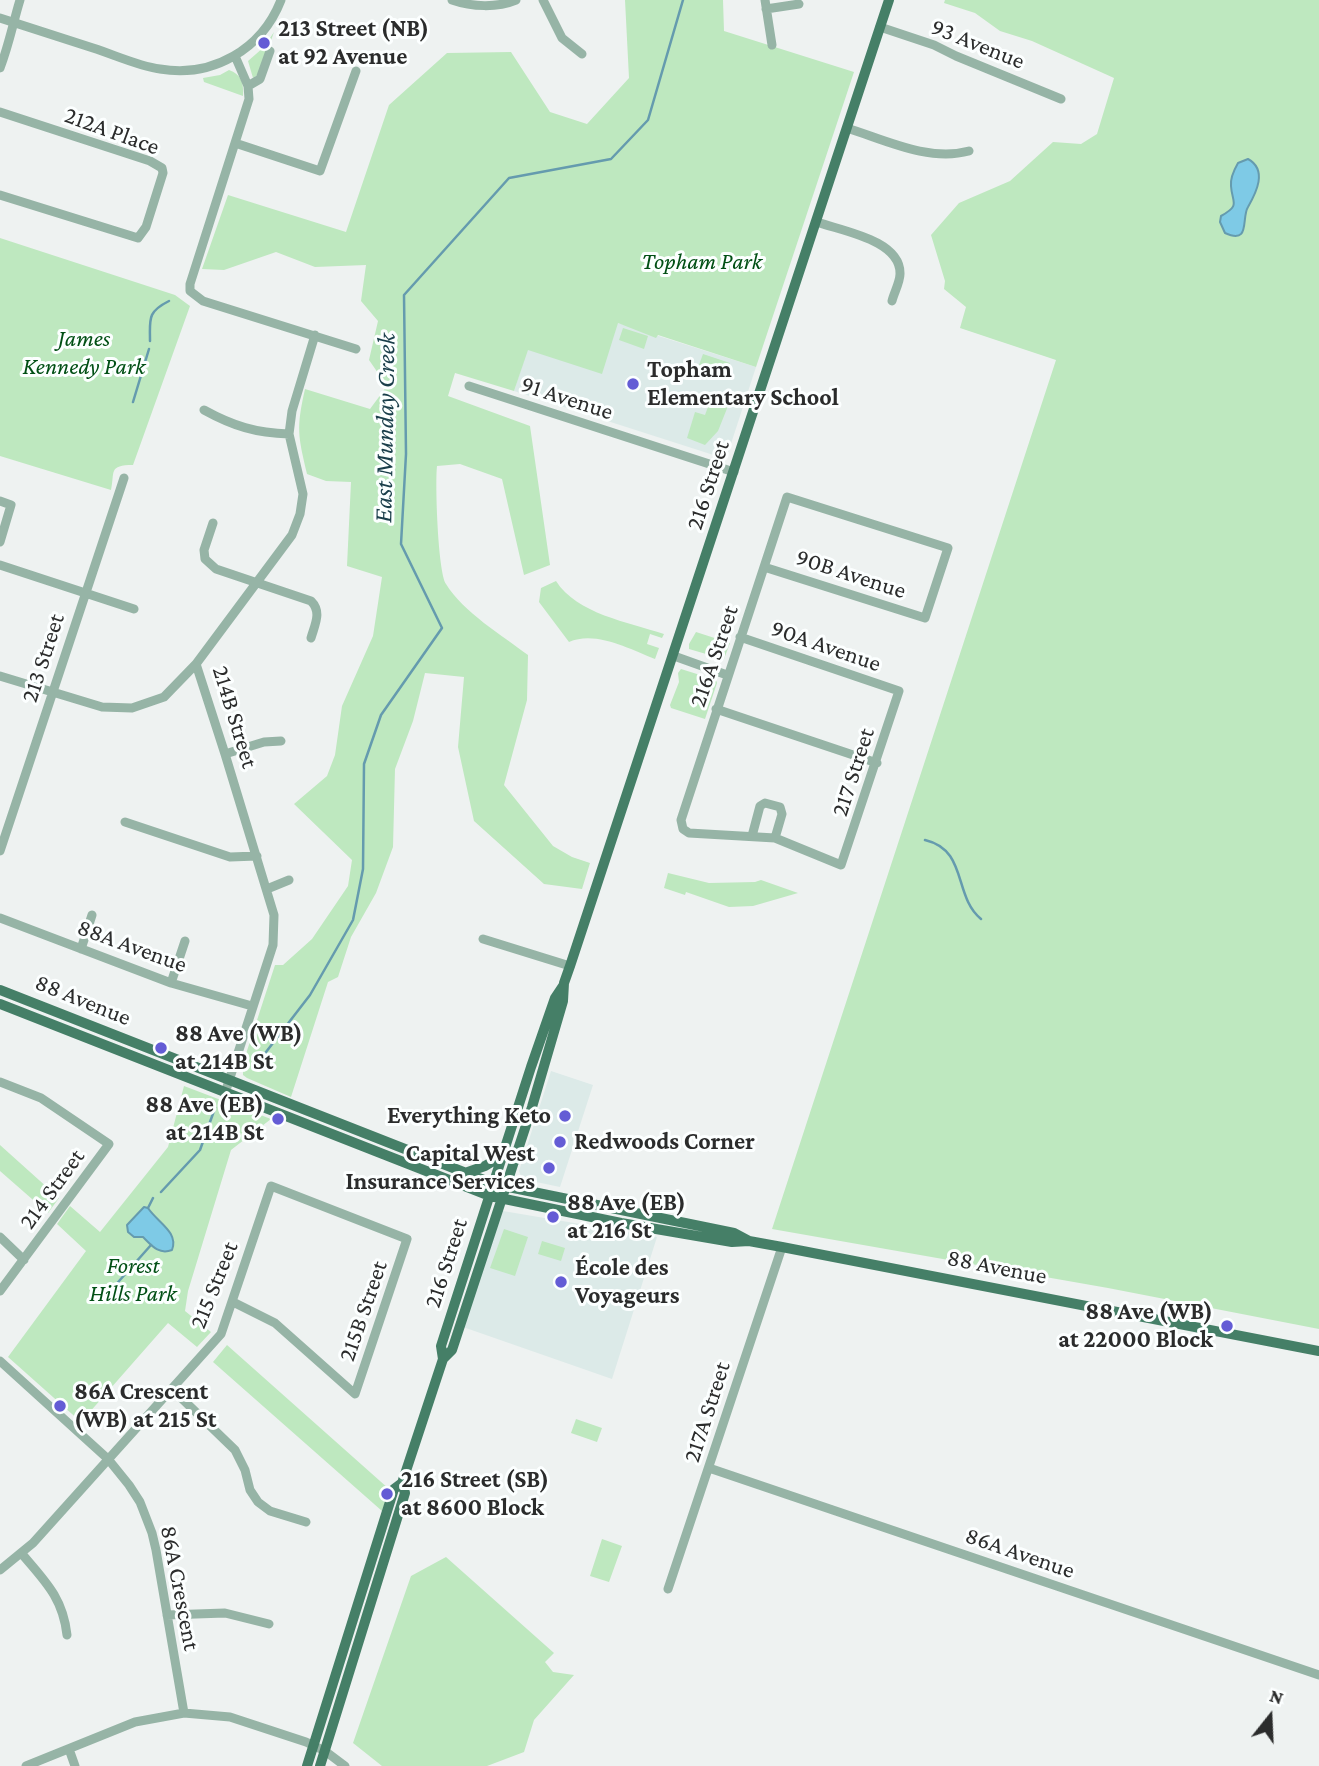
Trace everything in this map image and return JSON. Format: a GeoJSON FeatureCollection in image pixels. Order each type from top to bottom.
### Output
{"type":"FeatureCollection","features":[{"type":"Feature","properties":{"kind":"main road","name":"216 Street"},"geometry":{"type":"LineString","coordinates":[[500,1185],[503,1155],[555,998],[570,966],[674,656],[889,0]]}},
{"type":"Feature","properties":{"kind":"main road","name":"216 Street"},"geometry":{"type":"LineString","coordinates":[[307,1766],[320,1748],[405,1493],[402,1483],[443,1359],[441,1346],[496,1198],[563,1001],[564,983]]}},
{"type":"Feature","properties":{"kind":"main road","name":"88 Avenue"},"geometry":{"type":"LineString","coordinates":[[0,990],[500,1185],[734,1233],[749,1241]]}},
{"type":"Feature","properties":{"kind":"main road","name":"88 Avenue"},"geometry":{"type":"LineString","coordinates":[[0,1004],[496,1198],[621,1223],[732,1242],[749,1241],[782,1247],[1319,1351]]}},
{"type":"Feature","properties":{"kind":"main road"},"geometry":{"type":"LineString","coordinates":[[465,1173],[485,1166],[503,1155]]}},
{"type":"Feature","properties":{"kind":"main road","name":"216 Street"},"geometry":{"type":"LineString","coordinates":[[320,1748],[320,1766]]}},
{"type":"Feature","properties":{"kind":"street"},"geometry":{"type":"LineString","coordinates":[[0,68],[12,35],[20,0]]}},
{"type":"Feature","properties":{"kind":"street"},"geometry":{"type":"LineString","coordinates":[[0,18],[157,69],[185,71],[199,69],[242,53],[261,36],[281,0]]}},
{"type":"Feature","properties":{"kind":"street"},"geometry":{"type":"LineString","coordinates":[[452,0],[467,4],[496,5],[516,0]]}},
{"type":"Feature","properties":{"kind":"street"},"geometry":{"type":"LineString","coordinates":[[543,0],[562,38],[582,54]]}},
{"type":"Feature","properties":{"kind":"street"},"geometry":{"type":"LineString","coordinates":[[772,45],[765,4],[799,4]]}},
{"type":"Feature","properties":{"kind":"street","name":"93 Avenue"},"geometry":{"type":"LineString","coordinates":[[880,27],[934,45],[956,57],[1061,99]]}},
{"type":"Feature","properties":{"kind":"street"},"geometry":{"type":"LineString","coordinates":[[248,86],[260,79],[270,51]]}},
{"type":"Feature","properties":{"kind":"street"},"geometry":{"type":"LineString","coordinates":[[234,56],[248,86],[249,99],[190,284],[193,295],[203,301],[356,349]]}},
{"type":"Feature","properties":{"kind":"street"},"geometry":{"type":"LineString","coordinates":[[235,143],[320,172],[356,71]]}},
{"type":"Feature","properties":{"kind":"street","name":"212A Place"},"geometry":{"type":"LineString","coordinates":[[0,113],[150,161],[162,168],[163,173],[146,227],[138,238],[0,195]]}},
{"type":"Feature","properties":{"kind":"street"},"geometry":{"type":"LineString","coordinates":[[847,128],[928,153],[956,155],[969,151]]}},
{"type":"Feature","properties":{"kind":"street"},"geometry":{"type":"LineString","coordinates":[[817,222],[888,247],[900,274],[892,301]]}},
{"type":"Feature","properties":{"kind":"street","name":"214B Street"},"geometry":{"type":"LineString","coordinates":[[225,1093],[273,944],[274,915],[195,664],[292,535],[300,514],[303,494],[297,459],[289,435],[292,411],[315,335]]}},
{"type":"Feature","properties":{"kind":"street","name":"91 Avenue"},"geometry":{"type":"LineString","coordinates":[[469,386],[734,472]]}},
{"type":"Feature","properties":{"kind":"street"},"geometry":{"type":"LineString","coordinates":[[204,410],[225,422],[261,433],[289,435]]}},
{"type":"Feature","properties":{"kind":"street","name":"213 Street"},"geometry":{"type":"LineString","coordinates":[[0,851],[124,478]]}},
{"type":"Feature","properties":{"kind":"street","name":"216A Street"},"geometry":{"type":"LineString","coordinates":[[751,836],[689,833],[683,829],[681,820],[787,497],[948,548],[925,618]]}},
{"type":"Feature","properties":{"kind":"street"},"geometry":{"type":"LineString","coordinates":[[0,501],[11,505],[0,542]]}},
{"type":"Feature","properties":{"kind":"street"},"geometry":{"type":"LineString","coordinates":[[213,523],[204,550],[205,559],[216,569],[306,598],[314,604],[317,618],[311,638]]}},
{"type":"Feature","properties":{"kind":"street"},"geometry":{"type":"LineString","coordinates":[[0,565],[134,609]]}},
{"type":"Feature","properties":{"kind":"street","name":"90B Avenue"},"geometry":{"type":"LineString","coordinates":[[764,567],[925,618]]}},
{"type":"Feature","properties":{"kind":"street","name":"90A Avenue"},"geometry":{"type":"LineString","coordinates":[[740,637],[899,691]]}},
{"type":"Feature","properties":{"kind":"street"},"geometry":{"type":"LineString","coordinates":[[674,656],[727,675]]}},
{"type":"Feature","properties":{"kind":"street"},"geometry":{"type":"LineString","coordinates":[[0,676],[102,707],[132,708],[164,697],[195,664]]}},
{"type":"Feature","properties":{"kind":"street","name":"217 Street"},"geometry":{"type":"LineString","coordinates":[[775,838],[841,865],[899,691]]}},
{"type":"Feature","properties":{"kind":"street"},"geometry":{"type":"LineString","coordinates":[[716,709],[877,763]]}},
{"type":"Feature","properties":{"kind":"street"},"geometry":{"type":"LineString","coordinates":[[225,754],[264,742],[281,741]]}},
{"type":"Feature","properties":{"kind":"street"},"geometry":{"type":"LineString","coordinates":[[765,803],[780,807],[782,814],[775,838],[751,836],[760,806],[765,803]]}},
{"type":"Feature","properties":{"kind":"street"},"geometry":{"type":"LineString","coordinates":[[125,822],[230,858],[257,856]]}},
{"type":"Feature","properties":{"kind":"street"},"geometry":{"type":"LineString","coordinates":[[267,889],[289,880]]}},
{"type":"Feature","properties":{"kind":"street"},"geometry":{"type":"LineString","coordinates":[[81,949],[92,915]]}},
{"type":"Feature","properties":{"kind":"street","name":"88A Avenue"},"geometry":{"type":"LineString","coordinates":[[0,918],[171,983],[252,1006]]}},
{"type":"Feature","properties":{"kind":"street"},"geometry":{"type":"LineString","coordinates":[[484,939],[570,966]]}},
{"type":"Feature","properties":{"kind":"street"},"geometry":{"type":"LineString","coordinates":[[171,983],[185,941]]}},
{"type":"Feature","properties":{"kind":"street","name":"214 Street"},"geometry":{"type":"LineString","coordinates":[[0,1082],[41,1098],[110,1144],[0,1291]]}},
{"type":"Feature","properties":{"kind":"street","name":"215B Street"},"geometry":{"type":"LineString","coordinates":[[233,1302],[275,1322],[355,1394],[407,1239],[271,1186]]}},
{"type":"Feature","properties":{"kind":"street","name":"215 Street"},"geometry":{"type":"LineString","coordinates":[[0,1570],[22,1554],[221,1334],[271,1186]]}},
{"type":"Feature","properties":{"kind":"street"},"geometry":{"type":"LineString","coordinates":[[0,1237],[24,1259]]}},
{"type":"Feature","properties":{"kind":"street","name":"217A Street"},"geometry":{"type":"LineString","coordinates":[[668,1589],[782,1247]]}},
{"type":"Feature","properties":{"kind":"street","name":"86A Crescent"},"geometry":{"type":"LineString","coordinates":[[0,1361],[108,1459],[130,1485],[152,1533],[184,1713]]}},
{"type":"Feature","properties":{"kind":"street"},"geometry":{"type":"LineString","coordinates":[[172,1389],[236,1450],[250,1490],[258,1502],[270,1511],[306,1522]]}},
{"type":"Feature","properties":{"kind":"street","name":"86A Avenue"},"geometry":{"type":"LineString","coordinates":[[709,1468],[1319,1675]]}},
{"type":"Feature","properties":{"kind":"street"},"geometry":{"type":"LineString","coordinates":[[22,1554],[58,1600],[64,1614],[66,1635]]}},
{"type":"Feature","properties":{"kind":"street"},"geometry":{"type":"LineString","coordinates":[[167,1615],[225,1613],[269,1624]]}},
{"type":"Feature","properties":{"kind":"street"},"geometry":{"type":"LineString","coordinates":[[26,1766],[135,1722],[184,1713],[230,1717],[320,1748],[345,1766]]}},
{"type":"Feature","properties":{"kind":"street"},"geometry":{"type":"LineString","coordinates":[[69,1749],[75,1766]]}},
{"type":"Feature","properties":{"kind":"shaded area","name":"Topham Elementary School"},"geometry":{"type":"Polygon","coordinates":[[[618,323],[756,367],[726,459],[514,391],[527,350],[618,323]]]}},
{"type":"Feature","properties":{"kind":"shaded area"},"geometry":{"type":"Polygon","coordinates":[[[551,1071],[593,1085],[560,1187],[522,1179],[519,1171],[551,1071]]]}},
{"type":"Feature","properties":{"kind":"shaded area","name":"École des Voyageurs"},"geometry":{"type":"Polygon","coordinates":[[[503,1211],[657,1237],[612,1379],[463,1327],[503,1211]]]}},
{"type":"Feature","properties":{"kind":"green space","name":"Topham Park"},"geometry":{"type":"Polygon","coordinates":[[[625,0],[723,0],[724,31],[854,72],[756,367],[658,335],[656,338],[618,323],[602,374],[528,350],[514,391],[455,373],[448,396],[530,426],[550,565],[524,575],[502,479],[460,464],[437,466],[438,527],[443,576],[462,604],[528,655],[527,700],[504,785],[553,846],[590,863],[582,889],[544,884],[474,821],[458,747],[464,677],[425,673],[413,721],[395,769],[393,847],[376,893],[351,937],[338,977],[328,982],[291,1097],[247,1078],[243,1075],[243,1063],[275,965],[283,965],[312,939],[348,886],[352,860],[294,804],[327,776],[335,755],[342,706],[373,636],[382,577],[347,566],[351,482],[326,481],[307,474],[300,441],[300,414],[305,389],[370,409],[387,386],[369,360],[378,321],[361,301],[366,265],[315,267],[276,252],[224,270],[202,269],[228,195],[346,232],[389,105],[447,53],[511,52],[550,112],[587,124],[629,78],[625,0]]]}},
{"type":"Feature","properties":{"kind":"green space"},"geometry":{"type":"Polygon","coordinates":[[[945,0],[1319,0],[1319,1329],[1108,1288],[772,1229],[1056,360],[960,328],[966,307],[944,289],[945,281],[931,235],[959,203],[1010,181],[1053,142],[1081,144],[1097,134],[1114,78],[1032,41],[1000,31],[975,13],[944,3],[945,0]]]}},
{"type":"Feature","properties":{"kind":"green space"},"geometry":{"type":"Polygon","coordinates":[[[274,32],[259,74],[253,78],[248,61],[264,47],[274,32]]]}},
{"type":"Feature","properties":{"kind":"green space"},"geometry":{"type":"Polygon","coordinates":[[[229,70],[241,80],[243,96],[204,82],[203,78],[220,75],[229,70]]]}},
{"type":"Feature","properties":{"kind":"green space","name":"James Kennedy Park"},"geometry":{"type":"Polygon","coordinates":[[[0,238],[175,295],[190,306],[133,465],[116,468],[111,490],[0,456],[0,238]]]}},
{"type":"Feature","properties":{"kind":"green space"},"geometry":{"type":"Polygon","coordinates":[[[623,328],[648,336],[644,349],[619,340],[623,328]]]}},
{"type":"Feature","properties":{"kind":"green space"},"geometry":{"type":"Polygon","coordinates":[[[703,354],[730,363],[726,374],[699,365],[703,354]]]}},
{"type":"Feature","properties":{"kind":"green space"},"geometry":{"type":"Polygon","coordinates":[[[718,397],[730,401],[718,431],[705,445],[687,438],[695,412],[705,415],[708,407],[718,397]]]}},
{"type":"Feature","properties":{"kind":"green space"},"geometry":{"type":"Polygon","coordinates":[[[556,581],[577,602],[590,609],[664,634],[662,638],[650,634],[647,644],[659,648],[655,659],[601,639],[569,642],[539,602],[541,588],[556,581]]]}},
{"type":"Feature","properties":{"kind":"green space"},"geometry":{"type":"Polygon","coordinates":[[[696,632],[730,643],[724,659],[689,649],[696,632]]]}},
{"type":"Feature","properties":{"kind":"green space"},"geometry":{"type":"Polygon","coordinates":[[[681,669],[716,680],[705,719],[671,708],[681,669]]]}},
{"type":"Feature","properties":{"kind":"green space"},"geometry":{"type":"Polygon","coordinates":[[[668,873],[709,883],[761,880],[798,893],[753,906],[729,907],[686,892],[685,895],[664,888],[668,873]]]}},
{"type":"Feature","properties":{"kind":"green space","name":"Forest Hills Park"},"geometry":{"type":"Polygon","coordinates":[[[184,1086],[271,1119],[231,1150],[188,1291],[185,1311],[211,1332],[197,1347],[168,1323],[81,1422],[8,1357],[86,1251],[57,1224],[70,1206],[100,1232],[168,1147],[184,1086]]]}},
{"type":"Feature","properties":{"kind":"green space"},"geometry":{"type":"Polygon","coordinates":[[[0,1145],[59,1198],[48,1213],[0,1171],[0,1145]]]}},
{"type":"Feature","properties":{"kind":"green space"},"geometry":{"type":"Polygon","coordinates":[[[504,1229],[528,1237],[515,1276],[490,1268],[504,1229]]]}},
{"type":"Feature","properties":{"kind":"green space"},"geometry":{"type":"Polygon","coordinates":[[[542,1241],[565,1248],[561,1261],[538,1254],[542,1241]]]}},
{"type":"Feature","properties":{"kind":"green space"},"geometry":{"type":"Polygon","coordinates":[[[227,1345],[389,1489],[382,1511],[213,1362],[227,1345]]]}},
{"type":"Feature","properties":{"kind":"green space"},"geometry":{"type":"Polygon","coordinates":[[[576,1419],[602,1428],[597,1442],[571,1433],[576,1419]]]}},
{"type":"Feature","properties":{"kind":"green space"},"geometry":{"type":"Polygon","coordinates":[[[602,1539],[622,1546],[609,1582],[590,1576],[602,1539]]]}},
{"type":"Feature","properties":{"kind":"green space"},"geometry":{"type":"Polygon","coordinates":[[[446,1557],[554,1653],[545,1662],[553,1672],[574,1675],[534,1720],[524,1752],[487,1766],[382,1766],[353,1743],[411,1576],[446,1557]]]}},
{"type":"Feature","properties":{"kind":"water"},"geometry":{"type":"Polygon","coordinates":[[[1248,159],[1258,169],[1258,182],[1246,212],[1244,229],[1239,236],[1233,236],[1225,233],[1220,222],[1221,216],[1231,209],[1234,203],[1231,183],[1235,168],[1238,163],[1248,159]]]}},
{"type":"Feature","properties":{"kind":"water"},"geometry":{"type":"Polygon","coordinates":[[[144,1207],[170,1232],[172,1250],[159,1250],[143,1237],[134,1237],[128,1232],[127,1225],[144,1207]]]}},
{"type":"Feature","properties":{"kind":"waterway","name":"East Munday Creek"},"geometry":{"type":"LineString","coordinates":[[256,1065],[310,995],[353,920],[363,869],[364,764],[381,715],[442,628],[401,544],[406,454],[404,295],[509,178],[611,159],[648,120],[683,0]]}},
{"type":"Feature","properties":{"kind":"waterway"},"geometry":{"type":"LineString","coordinates":[[150,341],[151,317],[169,301]]}},
{"type":"Feature","properties":{"kind":"waterway"},"geometry":{"type":"LineString","coordinates":[[133,402],[149,349]]}},
{"type":"Feature","properties":{"kind":"waterway"},"geometry":{"type":"LineString","coordinates":[[925,840],[939,845],[948,853],[966,898],[981,919]]}},
{"type":"Feature","properties":{"kind":"waterway"},"geometry":{"type":"LineString","coordinates":[[161,1192],[200,1150],[215,1108]]}},
{"type":"Feature","properties":{"kind":"waterway"},"geometry":{"type":"LineString","coordinates":[[148,1208],[153,1198]]}},
{"type":"Feature","properties":{"kind":"waterway"},"geometry":{"type":"LineString","coordinates":[[104,1298],[151,1245]]}},
{"type":"Feature","properties":{"kind":"place","name":"213 Street (NB) at 92 Avenue"},"geometry":{"type":"Point","coordinates":[264,43]}},
{"type":"Feature","properties":{"kind":"place","name":"Topham Elementary School"},"geometry":{"type":"Point","coordinates":[633,384]}},
{"type":"Feature","properties":{"kind":"place","name":"88 Ave (WB) at 214B St"},"geometry":{"type":"Point","coordinates":[161,1048]}},
{"type":"Feature","properties":{"kind":"place","name":"Everything Keto"},"geometry":{"type":"Point","coordinates":[565,1116]}},
{"type":"Feature","properties":{"kind":"place","name":"88 Ave (EB) at 214B St"},"geometry":{"type":"Point","coordinates":[278,1119]}},
{"type":"Feature","properties":{"kind":"place","name":"Redwoods Corner"},"geometry":{"type":"Point","coordinates":[560,1142]}},
{"type":"Feature","properties":{"kind":"place","name":"Capital West Insurance Services"},"geometry":{"type":"Point","coordinates":[549,1168]}},
{"type":"Feature","properties":{"kind":"place","name":"88 Ave (EB) at 216 St"},"geometry":{"type":"Point","coordinates":[553,1217]}},
{"type":"Feature","properties":{"kind":"place","name":"École des Voyageurs"},"geometry":{"type":"Point","coordinates":[561,1282]}},
{"type":"Feature","properties":{"kind":"place","name":"88 Ave (WB) at 22000 Block"},"geometry":{"type":"Point","coordinates":[1227,1326]}},
{"type":"Feature","properties":{"kind":"place","name":"86A Crescent (WB) at 215 St"},"geometry":{"type":"Point","coordinates":[60,1406]}},
{"type":"Feature","properties":{"kind":"place","name":"216 Street (SB) at 8600 Block"},"geometry":{"type":"Point","coordinates":[387,1494]}}]}
